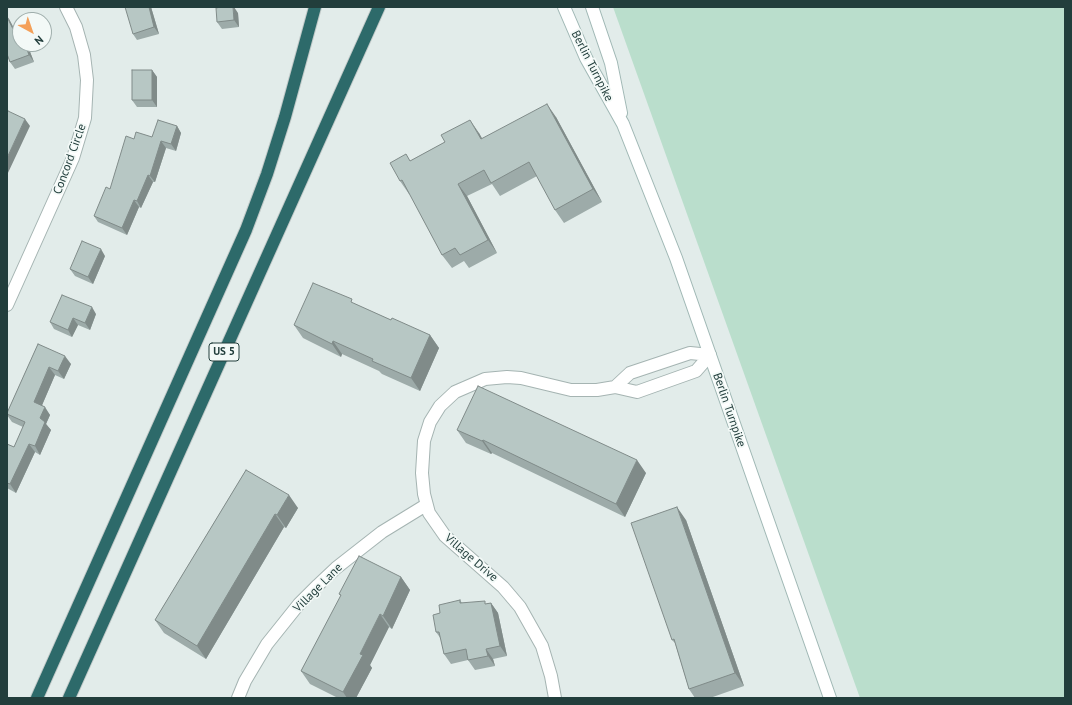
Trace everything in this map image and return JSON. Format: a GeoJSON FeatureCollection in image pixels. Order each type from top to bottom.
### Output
{"type":"FeatureCollection","features":[{"type":"Feature","properties":{"kind":"highway","name":"US 5"},"geometry":{"type":"LineString","coordinates":[[37,698],[246,230],[267,174],[285,117],[315,7]]}},
{"type":"Feature","properties":{"kind":"highway","name":"US 5"},"geometry":{"type":"LineString","coordinates":[[68,698],[379,7]]}},
{"type":"Feature","properties":{"kind":"street","name":"Concord Circle"},"geometry":{"type":"LineString","coordinates":[[7,306],[73,158],[85,118],[87,80],[84,55],[76,26],[66,7]]}},
{"type":"Feature","properties":{"kind":"street","name":"Berlin Turnpike"},"geometry":{"type":"LineString","coordinates":[[564,7],[586,58],[623,124],[676,258],[830,698]]}},
{"type":"Feature","properties":{"kind":"street","name":"Berlin Turnpike"},"geometry":{"type":"LineString","coordinates":[[592,7],[611,63],[623,124]]}},
{"type":"Feature","properties":{"kind":"street","name":"Village Drive"},"geometry":{"type":"LineString","coordinates":[[615,386],[630,373],[690,353],[710,355]]}},
{"type":"Feature","properties":{"kind":"street","name":"Village Drive"},"geometry":{"type":"LineString","coordinates":[[556,698],[542,646],[520,606],[498,582],[445,536],[433,522],[426,505],[422,473],[427,431],[440,406],[455,392],[485,379],[507,376],[530,379],[578,390],[597,390],[615,386],[637,392],[696,371],[710,355]]}},
{"type":"Feature","properties":{"kind":"street","name":"Village Lane"},"geometry":{"type":"LineString","coordinates":[[238,698],[245,681],[267,644],[299,604],[342,563],[382,532],[426,505]]}},
{"type":"Feature","properties":{"kind":"green space"},"geometry":{"type":"Polygon","coordinates":[[[613,7],[1065,7],[1065,698],[860,698],[613,7]]]}},
{"type":"Feature","properties":{"kind":"building"},"geometry":{"type":"Polygon","coordinates":[[[125,7],[149,7],[154,27],[133,34],[125,7]]]}},
{"type":"Feature","properties":{"kind":"building"},"geometry":{"type":"Polygon","coordinates":[[[233,7],[234,20],[217,22],[216,8],[233,7]]]}},
{"type":"Feature","properties":{"kind":"building"},"geometry":{"type":"Polygon","coordinates":[[[7,17],[12,27],[12,52],[28,52],[29,55],[10,62],[7,54],[7,17]]]}},
{"type":"Feature","properties":{"kind":"building"},"geometry":{"type":"Polygon","coordinates":[[[132,70],[152,70],[152,100],[132,100],[132,70]]]}},
{"type":"Feature","properties":{"kind":"building"},"geometry":{"type":"Polygon","coordinates":[[[547,104],[593,189],[555,210],[529,162],[491,183],[484,170],[458,184],[488,240],[460,255],[455,248],[442,255],[402,180],[400,181],[390,163],[406,154],[410,161],[445,142],[441,135],[470,120],[481,139],[547,104]]]}},
{"type":"Feature","properties":{"kind":"building"},"geometry":{"type":"Polygon","coordinates":[[[8,111],[25,119],[7,158],[7,112],[8,111]]]}},
{"type":"Feature","properties":{"kind":"building"},"geometry":{"type":"Polygon","coordinates":[[[158,120],[177,126],[171,144],[161,141],[150,176],[148,175],[137,201],[134,200],[122,228],[94,216],[106,187],[110,189],[126,136],[134,139],[136,132],[152,137],[158,120]]]}},
{"type":"Feature","properties":{"kind":"building"},"geometry":{"type":"Polygon","coordinates":[[[82,241],[101,249],[88,277],[70,269],[82,241]]]}},
{"type":"Feature","properties":{"kind":"building"},"geometry":{"type":"Polygon","coordinates":[[[313,283],[352,299],[351,302],[391,320],[392,318],[430,335],[411,378],[372,361],[373,359],[333,341],[332,344],[294,325],[313,283]]]}},
{"type":"Feature","properties":{"kind":"building"},"geometry":{"type":"Polygon","coordinates":[[[62,295],[92,307],[85,323],[73,318],[68,330],[50,322],[62,295]]]}},
{"type":"Feature","properties":{"kind":"building"},"geometry":{"type":"Polygon","coordinates":[[[38,344],[65,356],[58,371],[49,367],[34,402],[45,407],[40,418],[45,422],[35,446],[29,444],[10,484],[7,483],[7,444],[14,447],[25,422],[7,413],[38,344]]]}},
{"type":"Feature","properties":{"kind":"building"},"geometry":{"type":"Polygon","coordinates":[[[478,386],[637,460],[616,504],[483,440],[482,441],[457,430],[478,386]]]}},
{"type":"Feature","properties":{"kind":"building"},"geometry":{"type":"Polygon","coordinates":[[[246,470],[289,495],[277,515],[275,514],[197,646],[155,620],[246,470]]]}},
{"type":"Feature","properties":{"kind":"building"},"geometry":{"type":"Polygon","coordinates":[[[677,507],[735,673],[689,689],[674,639],[672,640],[631,523],[677,507]]]}},
{"type":"Feature","properties":{"kind":"building"},"geometry":{"type":"Polygon","coordinates":[[[359,556],[401,577],[383,616],[380,614],[360,654],[363,655],[343,692],[301,671],[341,595],[339,594],[359,556]]]}},
{"type":"Feature","properties":{"kind":"building"},"geometry":{"type":"Polygon","coordinates":[[[460,600],[460,603],[485,601],[485,604],[491,603],[500,646],[486,649],[488,656],[468,660],[466,649],[444,654],[439,632],[436,632],[433,615],[440,613],[439,605],[460,600]]]}}]}
